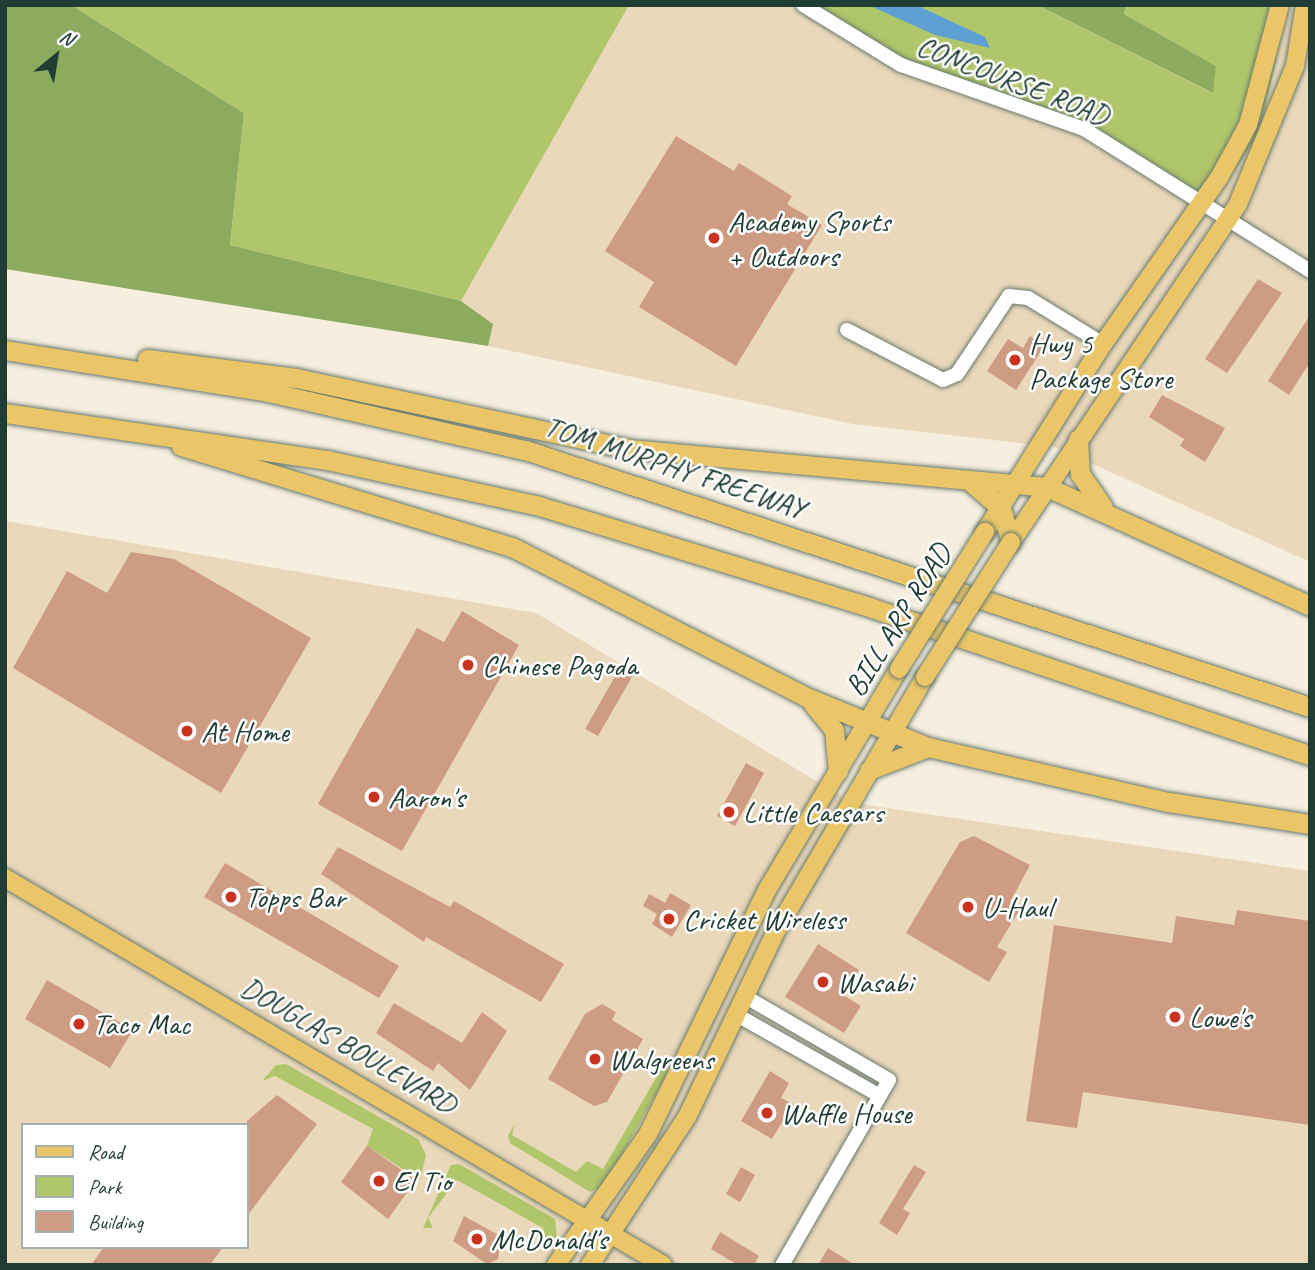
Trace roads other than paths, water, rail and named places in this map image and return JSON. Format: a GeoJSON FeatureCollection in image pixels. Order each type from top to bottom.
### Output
{"type":"FeatureCollection","features":[{"type":"Feature","properties":{"kind":"highway","name":"TOM MURPHY FREEWAY"},"geometry":{"type":"LineString","coordinates":[[5,350],[103,361],[525,450],[1310,707]]}},
{"type":"Feature","properties":{"kind":"highway"},"geometry":{"type":"LineString","coordinates":[[103,361],[218,365],[630,449],[1047,487],[1104,508],[1310,606]]}},
{"type":"Feature","properties":{"kind":"highway"},"geometry":{"type":"LineString","coordinates":[[5,412],[327,460],[536,505],[872,608],[1310,755]]}},
{"type":"Feature","properties":{"kind":"highway"},"geometry":{"type":"LineString","coordinates":[[120,428],[472,531],[582,578],[804,696],[866,724],[928,747],[1169,802],[1310,824]]}},
{"type":"Feature","properties":{"kind":"highway"},"geometry":{"type":"LineString","coordinates":[[1078,439],[1080,474],[1104,508]]}},
{"type":"Feature","properties":{"kind":"highway"},"geometry":{"type":"LineString","coordinates":[[971,482],[1002,508],[1011,542]]}},
{"type":"Feature","properties":{"kind":"highway"},"geometry":{"type":"LineString","coordinates":[[804,696],[834,730],[838,771]]}},
{"type":"Feature","properties":{"kind":"highway"},"geometry":{"type":"LineString","coordinates":[[869,769],[928,747]]}},
{"type":"Feature","properties":{"kind":"main road","name":"BILL ARP ROAD"},"geometry":{"type":"LineString","coordinates":[[556,1265],[592,1219],[648,1135],[767,890],[899,669],[1103,344],[1202,205],[1248,125],[1280,5]]}},
{"type":"Feature","properties":{"kind":"main road","name":"BILL ARP ROAD"},"geometry":{"type":"LineString","coordinates":[[590,1265],[614,1233],[687,1117],[792,901],[925,677],[1078,439],[1226,221],[1278,118],[1295,66],[1304,5]]}},
{"type":"Feature","properties":{"kind":"main road","name":"DOUGLAS BOULEVARD"},"geometry":{"type":"LineString","coordinates":[[5,878],[592,1219],[663,1265]]}},
{"type":"Feature","properties":{"kind":"street","name":"CONCOURSE ROAD"},"geometry":{"type":"LineString","coordinates":[[803,5],[901,65],[1084,129],[1226,221],[1310,271]]}},
{"type":"Feature","properties":{"kind":"street"},"geometry":{"type":"LineString","coordinates":[[847,330],[943,380],[957,374],[1009,296],[1028,298],[1103,344]]}},
{"type":"Feature","properties":{"kind":"street"},"geometry":{"type":"LineString","coordinates":[[746,997],[889,1080],[782,1265]]}},
{"type":"Feature","properties":{"kind":"street"},"geometry":{"type":"LineString","coordinates":[[737,1015],[880,1096]]}},
{"type":"Feature","properties":{"kind":"water"},"geometry":{"type":"Polygon","coordinates":[[[868,5],[916,5],[985,37],[990,48],[935,35],[868,5]]]}},
{"type":"Feature","properties":{"kind":"place","name":"Academy Sports + Outdoors"},"geometry":{"type":"Point","coordinates":[714,238]}},
{"type":"Feature","properties":{"kind":"place","name":"Hwy 5 Package Store"},"geometry":{"type":"Point","coordinates":[1015,360]}},
{"type":"Feature","properties":{"kind":"place","name":"Chinese Pagoda"},"geometry":{"type":"Point","coordinates":[468,665]}},
{"type":"Feature","properties":{"kind":"place","name":"At Home"},"geometry":{"type":"Point","coordinates":[187,731]}},
{"type":"Feature","properties":{"kind":"place","name":"Aaron's"},"geometry":{"type":"Point","coordinates":[374,797]}},
{"type":"Feature","properties":{"kind":"place","name":"Little Caesars"},"geometry":{"type":"Point","coordinates":[729,812]}},
{"type":"Feature","properties":{"kind":"place","name":"Topps Bar"},"geometry":{"type":"Point","coordinates":[231,897]}},
{"type":"Feature","properties":{"kind":"place","name":"U-Haul"},"geometry":{"type":"Point","coordinates":[968,907]}},
{"type":"Feature","properties":{"kind":"place","name":"Cricket Wireless"},"geometry":{"type":"Point","coordinates":[669,919]}},
{"type":"Feature","properties":{"kind":"place","name":"Wasabi"},"geometry":{"type":"Point","coordinates":[823,982]}},
{"type":"Feature","properties":{"kind":"place","name":"Lowe's"},"geometry":{"type":"Point","coordinates":[1175,1017]}},
{"type":"Feature","properties":{"kind":"place","name":"Taco Mac"},"geometry":{"type":"Point","coordinates":[79,1024]}},
{"type":"Feature","properties":{"kind":"place","name":"Walgreens"},"geometry":{"type":"Point","coordinates":[595,1059]}},
{"type":"Feature","properties":{"kind":"place","name":"Waffle House"},"geometry":{"type":"Point","coordinates":[767,1113]}},
{"type":"Feature","properties":{"kind":"place","name":"El Tio"},"geometry":{"type":"Point","coordinates":[379,1181]}},
{"type":"Feature","properties":{"kind":"place","name":"McDonald's"},"geometry":{"type":"Point","coordinates":[477,1239]}}]}
